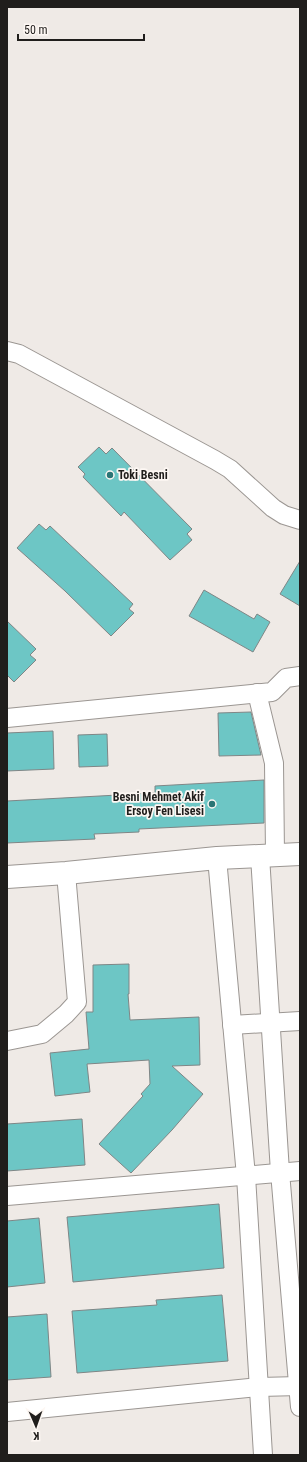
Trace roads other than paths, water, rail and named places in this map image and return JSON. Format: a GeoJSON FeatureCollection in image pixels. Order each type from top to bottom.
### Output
{"type":"FeatureCollection","features":[{"type":"Feature","properties":{"kind":"street"},"geometry":{"type":"LineString","coordinates":[[7,351],[19,354],[215,460],[230,470],[273,508],[284,515],[300,520]]}},
{"type":"Feature","properties":{"kind":"street"},"geometry":{"type":"LineString","coordinates":[[7,718],[272,692],[286,678],[300,676]]}},
{"type":"Feature","properties":{"kind":"street"},"geometry":{"type":"LineString","coordinates":[[257,693],[274,763],[268,856],[271,1022],[280,1172],[300,1407]]}},
{"type":"Feature","properties":{"kind":"street"},"geometry":{"type":"LineString","coordinates":[[7,877],[66,873],[217,858],[300,854]]}},
{"type":"Feature","properties":{"kind":"street"},"geometry":{"type":"LineString","coordinates":[[217,858],[246,1176],[263,1455]]}},
{"type":"Feature","properties":{"kind":"street"},"geometry":{"type":"LineString","coordinates":[[7,1041],[42,1034],[66,1014],[77,1002],[66,873]]}},
{"type":"Feature","properties":{"kind":"street"},"geometry":{"type":"LineString","coordinates":[[232,1025],[300,1021]]}},
{"type":"Feature","properties":{"kind":"street"},"geometry":{"type":"LineString","coordinates":[[7,1196],[300,1171]]}},
{"type":"Feature","properties":{"kind":"street"},"geometry":{"type":"LineString","coordinates":[[7,1412],[259,1387],[299,1386]]}},
{"type":"Feature","properties":{"kind":"place","name":"Toki Besni"},"geometry":{"type":"Point","coordinates":[110,475]}},
{"type":"Feature","properties":{"kind":"place","name":"Besni Mehmet Akif Ersoy Fen Lisesi"},"geometry":{"type":"Point","coordinates":[212,804]}}]}
